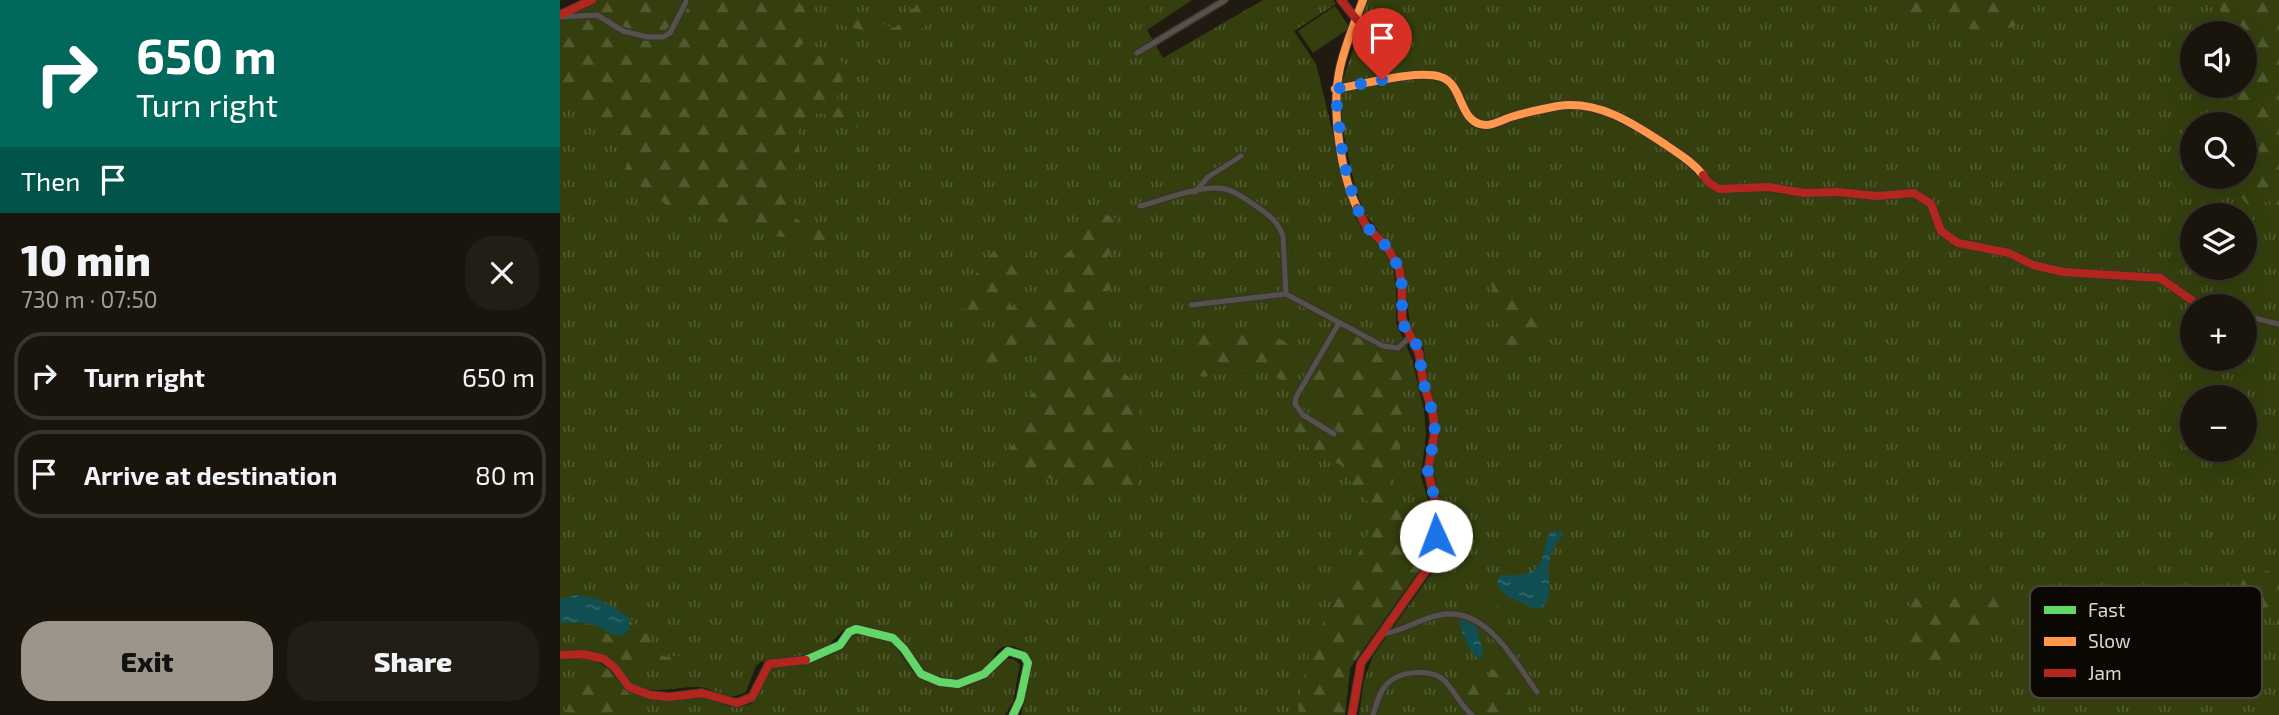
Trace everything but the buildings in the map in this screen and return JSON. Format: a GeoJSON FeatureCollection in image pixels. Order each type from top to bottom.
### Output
{"type":"FeatureCollection","features":[{"type":"Feature","properties":{"kind":"street"},"geometry":{"type":"LineString","coordinates":[[560,16],[592,0]]}},
{"type":"Feature","properties":{"kind":"street"},"geometry":{"type":"LineString","coordinates":[[1136,53],[1225,0]]}},
{"type":"Feature","properties":{"kind":"street"},"geometry":{"type":"LineString","coordinates":[[1341,0],[1357,20]]}},
{"type":"Feature","properties":{"kind":"street"},"geometry":{"type":"LineString","coordinates":[[1352,715],[1359,667],[1429,564],[1438,524],[1428,471],[1435,424],[1423,381],[1419,353],[1402,319],[1399,268],[1387,247],[1366,226],[1355,204],[1343,159],[1335,89],[1363,0]]}},
{"type":"Feature","properties":{"kind":"street"},"geometry":{"type":"LineString","coordinates":[[560,16],[594,14],[623,31],[658,38],[670,33],[686,2]]}},
{"type":"Feature","properties":{"kind":"street"},"geometry":{"type":"LineString","coordinates":[[1335,89],[1417,75],[1442,77],[1452,85],[1467,115],[1475,122],[1487,125],[1513,116],[1560,106],[1575,105],[1606,111],[1630,121],[1678,152],[1697,167],[1708,182],[1719,189],[1769,187],[1804,193],[1913,193],[1931,204],[1941,231],[1958,243],[2009,253],[2033,265],[2063,272],[2160,278],[2172,284],[2182,294]]}},
{"type":"Feature","properties":{"kind":"street"},"geometry":{"type":"LineString","coordinates":[[1195,192],[1208,177],[1241,156]]}},
{"type":"Feature","properties":{"kind":"street"},"geometry":{"type":"LineString","coordinates":[[1140,206],[1214,188],[1229,190],[1276,220],[1283,236],[1286,294]]}},
{"type":"Feature","properties":{"kind":"street"},"geometry":{"type":"LineString","coordinates":[[1191,305],[1286,294],[1389,348],[1398,348],[1410,337]]}},
{"type":"Feature","properties":{"kind":"street"},"geometry":{"type":"LineString","coordinates":[[2257,319],[2279,324]]}},
{"type":"Feature","properties":{"kind":"street"},"geometry":{"type":"LineString","coordinates":[[1334,434],[1303,415],[1295,404],[1296,397],[1339,323]]}},
{"type":"Feature","properties":{"kind":"street"},"geometry":{"type":"LineString","coordinates":[[1380,635],[1407,629],[1438,615],[1469,616],[1499,641],[1537,692]]}},
{"type":"Feature","properties":{"kind":"street"},"geometry":{"type":"LineString","coordinates":[[560,655],[589,654],[609,661],[626,684],[635,691],[669,697],[707,694],[732,703],[753,696],[761,675],[769,664],[808,660],[828,652],[840,645],[852,630],[893,638],[921,674],[957,685],[968,683],[993,667],[1004,653],[1013,651],[1027,660],[1020,699],[1013,715]]}},
{"type":"Feature","properties":{"kind":"street"},"geometry":{"type":"LineString","coordinates":[[1373,715],[1378,698],[1387,684],[1396,678],[1423,673],[1430,673],[1442,679],[1472,715]]}},
{"type":"Feature","properties":{"kind":"green space"},"geometry":{"type":"Polygon","coordinates":[[[598,0],[1192,0],[1147,30],[1163,58],[1263,0],[1333,0],[1336,4],[1294,31],[1316,64],[1352,211],[1361,228],[1383,250],[1392,265],[1396,285],[1396,323],[1412,359],[1424,410],[1426,434],[1421,477],[1433,515],[1425,559],[1350,668],[1345,715],[1021,715],[1032,663],[1028,655],[1020,649],[1010,646],[1001,648],[985,668],[963,681],[958,681],[922,672],[904,644],[852,626],[842,631],[829,645],[808,655],[761,662],[756,666],[746,692],[732,696],[699,687],[654,690],[639,687],[630,681],[617,664],[603,655],[587,651],[560,652],[560,16],[598,0]]]}},
{"type":"Feature","properties":{"kind":"green space"},"geometry":{"type":"Polygon","coordinates":[[[598,0],[675,0],[674,13],[665,30],[650,36],[630,32],[601,15],[590,12],[561,16],[598,0]]]}},
{"type":"Feature","properties":{"kind":"green space"},"geometry":{"type":"Polygon","coordinates":[[[692,0],[797,0],[804,7],[811,27],[808,37],[793,55],[836,57],[844,65],[842,82],[835,91],[842,109],[854,114],[858,127],[852,129],[824,114],[804,118],[799,134],[801,162],[791,177],[788,188],[789,202],[794,214],[802,223],[808,225],[814,222],[827,232],[826,247],[806,247],[791,238],[742,229],[665,204],[647,189],[628,181],[624,172],[629,159],[626,151],[597,132],[560,95],[560,19],[596,16],[617,30],[662,39],[671,36],[692,0]]]}},
{"type":"Feature","properties":{"kind":"green space"},"geometry":{"type":"Polygon","coordinates":[[[918,0],[933,0],[929,20],[910,39],[904,41],[842,25],[834,15],[836,13],[847,18],[864,18],[894,28],[902,22],[907,10],[915,8],[918,0]]]}},
{"type":"Feature","properties":{"kind":"green space"},"geometry":{"type":"Polygon","coordinates":[[[1366,0],[2279,0],[2279,715],[1359,715],[1364,680],[1373,656],[1431,574],[1439,556],[1444,522],[1433,467],[1437,417],[1428,385],[1424,349],[1410,327],[1404,268],[1397,254],[1366,215],[1356,191],[1343,132],[1340,98],[1342,82],[1362,23],[1366,0]]]}},
{"type":"Feature","properties":{"kind":"green space"},"geometry":{"type":"Polygon","coordinates":[[[1878,0],[2026,0],[2012,16],[2025,22],[2006,29],[1972,29],[1938,21],[1912,19],[1878,0]]]}},
{"type":"Feature","properties":{"kind":"green space"},"geometry":{"type":"Polygon","coordinates":[[[2213,0],[2279,0],[2279,219],[2269,200],[2257,206],[2257,203],[2246,203],[2235,189],[2257,189],[2257,112],[2240,112],[2236,98],[2257,98],[2257,21],[2227,21],[2213,0]]]}},
{"type":"Feature","properties":{"kind":"green space"},"geometry":{"type":"Polygon","coordinates":[[[1335,6],[1350,28],[1313,53],[1298,31],[1335,6]]]}},
{"type":"Feature","properties":{"kind":"green space"},"geometry":{"type":"Polygon","coordinates":[[[1101,213],[1115,218],[1119,235],[1105,262],[1117,269],[1117,280],[1108,291],[1097,292],[1096,296],[1100,300],[1106,348],[1117,365],[1137,385],[1143,454],[1139,481],[1135,487],[1109,489],[1091,496],[1074,498],[1082,485],[1074,476],[1066,474],[1055,478],[1027,477],[1012,473],[1004,465],[1004,456],[1023,430],[1024,409],[1036,387],[1040,355],[1036,349],[1018,344],[1006,350],[1002,359],[978,373],[979,350],[1002,333],[1010,316],[968,311],[961,307],[962,292],[998,245],[1003,240],[1010,241],[1026,253],[1029,266],[1024,280],[1006,302],[1022,309],[1031,305],[1037,295],[1056,277],[1061,260],[1074,247],[1084,221],[1101,213]]]}},
{"type":"Feature","properties":{"kind":"green space"},"geometry":{"type":"Polygon","coordinates":[[[1482,256],[1528,308],[1537,309],[1533,318],[1541,321],[1534,335],[1512,350],[1505,348],[1505,337],[1495,318],[1494,291],[1482,256]]]}},
{"type":"Feature","properties":{"kind":"green space"},"geometry":{"type":"Polygon","coordinates":[[[1340,326],[1382,349],[1398,349],[1406,344],[1416,378],[1405,381],[1402,385],[1405,412],[1400,458],[1388,478],[1395,502],[1419,510],[1431,532],[1428,552],[1421,568],[1350,668],[1345,715],[1299,715],[1298,703],[1309,654],[1341,583],[1373,522],[1369,503],[1353,486],[1341,465],[1314,452],[1298,439],[1294,432],[1288,402],[1289,392],[1285,383],[1275,376],[1249,370],[1203,377],[1195,372],[1184,334],[1186,328],[1194,328],[1211,338],[1227,333],[1246,332],[1273,336],[1290,344],[1297,350],[1287,379],[1299,387],[1293,402],[1295,410],[1309,424],[1334,437],[1337,432],[1330,429],[1339,414],[1303,393],[1340,326]]]}},
{"type":"Feature","properties":{"kind":"green space"},"geometry":{"type":"Polygon","coordinates":[[[2279,568],[2279,632],[2272,618],[2262,608],[2262,586],[2237,586],[2232,583],[2233,579],[2252,579],[2266,571],[2279,568]]]}},
{"type":"Feature","properties":{"kind":"green space"},"geometry":{"type":"Polygon","coordinates":[[[1995,582],[2005,584],[2007,593],[2001,611],[1948,651],[1934,668],[1923,666],[1915,659],[1909,650],[1905,627],[1906,615],[1915,595],[1978,591],[1995,582]]]}},
{"type":"Feature","properties":{"kind":"green space"},"geometry":{"type":"Polygon","coordinates":[[[1485,583],[1504,597],[1484,623],[1465,609],[1485,583]]]}},
{"type":"Feature","properties":{"kind":"green space"},"geometry":{"type":"Polygon","coordinates":[[[630,617],[638,629],[648,635],[652,644],[661,651],[661,655],[670,658],[678,655],[684,660],[683,664],[665,666],[639,660],[635,669],[643,680],[639,685],[631,683],[615,662],[601,653],[603,633],[619,636],[627,634],[630,617]]]}},
{"type":"Feature","properties":{"kind":"green space"},"geometry":{"type":"Polygon","coordinates":[[[856,634],[894,644],[919,677],[958,687],[970,685],[1006,659],[1013,659],[1020,664],[1013,702],[1005,715],[560,715],[560,659],[577,658],[599,663],[627,690],[642,697],[699,697],[736,707],[752,703],[770,668],[806,664],[830,655],[856,634]]]}},
{"type":"Feature","properties":{"kind":"green space"},"geometry":{"type":"Polygon","coordinates":[[[573,658],[586,659],[604,666],[638,703],[634,704],[627,715],[569,715],[566,711],[580,677],[578,663],[573,658]]]}},
{"type":"Feature","properties":{"kind":"green space"},"geometry":{"type":"Polygon","coordinates":[[[1465,660],[1472,661],[1483,680],[1498,693],[1488,672],[1489,668],[1511,676],[1510,691],[1517,707],[1515,715],[1480,715],[1470,709],[1460,666],[1465,660]]]}},
{"type":"Feature","properties":{"kind":"water"},"geometry":{"type":"Polygon","coordinates":[[[1552,531],[1561,531],[1563,535],[1550,561],[1548,599],[1542,608],[1536,609],[1508,596],[1498,586],[1498,581],[1501,575],[1523,574],[1534,570],[1542,560],[1547,538],[1552,531]]]}},
{"type":"Feature","properties":{"kind":"water"},"geometry":{"type":"Polygon","coordinates":[[[576,595],[604,602],[617,609],[629,618],[630,629],[617,636],[590,624],[560,624],[560,599],[576,595]]]}},
{"type":"Feature","properties":{"kind":"water"},"geometry":{"type":"Polygon","coordinates":[[[1459,619],[1475,622],[1483,652],[1481,658],[1473,654],[1463,635],[1459,619]]]}},
{"type":"Feature","properties":{"kind":"traffic: fast"},"geometry":{"type":"LineString","coordinates":[[806,660],[840,645],[849,632],[856,629],[893,638],[921,674],[940,682],[958,684],[984,674],[1008,651],[1024,656],[1028,663],[1020,700],[1013,715]]}},
{"type":"Feature","properties":{"kind":"traffic: slow"},"geometry":{"type":"LineString","coordinates":[[1357,208],[1342,158],[1336,101],[1342,59],[1363,0]]}},
{"type":"Feature","properties":{"kind":"traffic: slow"},"geometry":{"type":"LineString","coordinates":[[1335,89],[1404,76],[1441,77],[1454,87],[1470,118],[1486,125],[1558,106],[1573,105],[1602,110],[1641,129],[1686,159],[1703,175]]}},
{"type":"Feature","properties":{"kind":"traffic: jam"},"geometry":{"type":"LineString","coordinates":[[560,15],[592,0]]}},
{"type":"Feature","properties":{"kind":"traffic: jam"},"geometry":{"type":"LineString","coordinates":[[1341,0],[1357,20]]}},
{"type":"Feature","properties":{"kind":"traffic: jam"},"geometry":{"type":"LineString","coordinates":[[1703,175],[1719,189],[1769,187],[1804,193],[1837,192],[1877,196],[1914,193],[1931,204],[1941,231],[1958,243],[2009,253],[2033,265],[2063,272],[2160,278],[2183,294]]}},
{"type":"Feature","properties":{"kind":"traffic: jam"},"geometry":{"type":"LineString","coordinates":[[1352,715],[1361,663],[1425,572],[1433,555],[1438,525],[1428,471],[1435,431],[1433,414],[1423,381],[1419,353],[1402,319],[1399,268],[1387,247],[1366,226],[1357,208]]}},
{"type":"Feature","properties":{"kind":"traffic: jam"},"geometry":{"type":"LineString","coordinates":[[560,655],[583,654],[604,659],[615,668],[629,687],[650,695],[669,697],[702,693],[737,703],[752,697],[769,664],[806,660]]}},
{"type":"Feature","properties":{"kind":"route"},"geometry":{"type":"LineString","coordinates":[[1382,80],[1335,89],[1335,100],[1343,159],[1355,204],[1366,226],[1395,258],[1401,277],[1404,327],[1419,353],[1423,381],[1435,424],[1428,480],[1437,509],[1436,536]]}}]}
